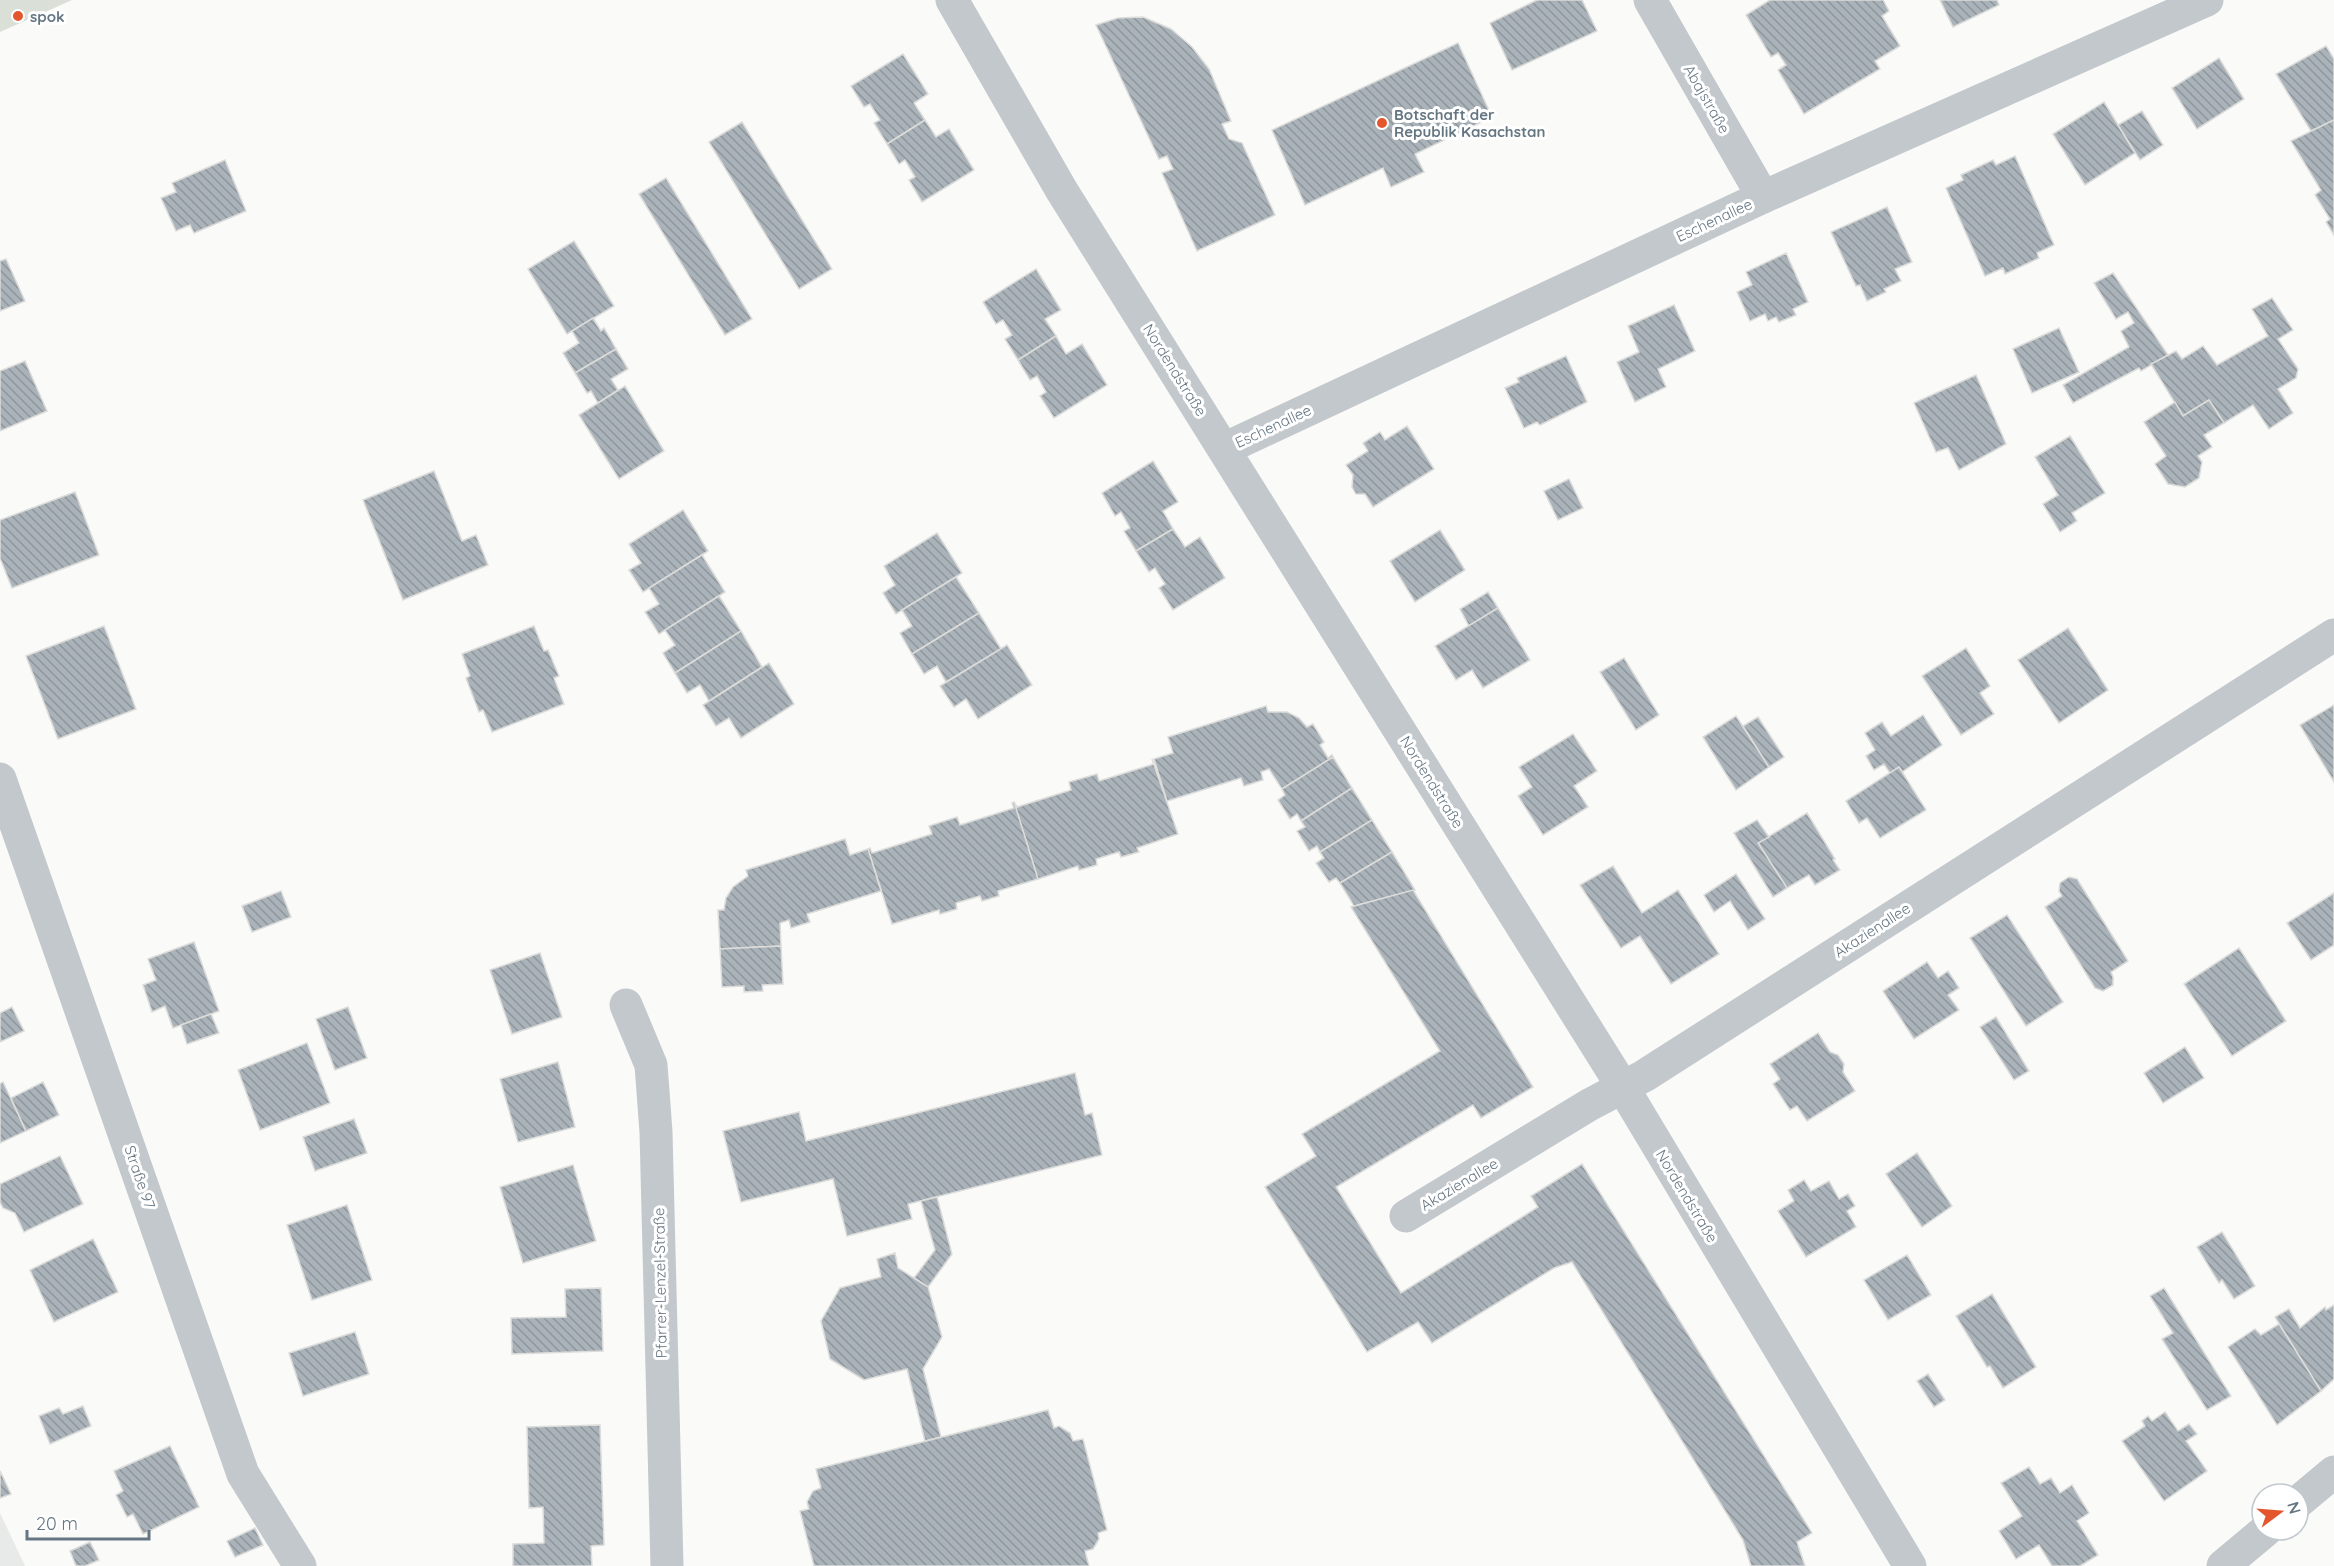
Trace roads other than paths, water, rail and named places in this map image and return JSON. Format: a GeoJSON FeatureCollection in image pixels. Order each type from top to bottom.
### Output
{"type":"FeatureCollection","features":[{"type":"Feature","properties":{"kind":"street","name":"Nordendstraße"},"geometry":{"type":"LineString","coordinates":[[952,0],[1062,191],[1622,1086],[1910,1566]]}},
{"type":"Feature","properties":{"kind":"street","name":"Abajstraße"},"geometry":{"type":"LineString","coordinates":[[1650,0],[1763,197]]}},
{"type":"Feature","properties":{"kind":"street","name":"Eschenallee"},"geometry":{"type":"LineString","coordinates":[[1224,449],[1763,197],[2207,0]]}},
{"type":"Feature","properties":{"kind":"street","name":"Akazienallee"},"geometry":{"type":"LineString","coordinates":[[1406,1216],[1622,1086],[1654,1070],[2334,635]]}},
{"type":"Feature","properties":{"kind":"street","name":"Straße 97"},"geometry":{"type":"LineString","coordinates":[[0,779],[243,1474],[300,1566]]}},
{"type":"Feature","properties":{"kind":"street","name":"Pfarrer-Lenzel-Straße"},"geometry":{"type":"LineString","coordinates":[[626,1005],[651,1065],[656,1132],[667,1566]]}},
{"type":"Feature","properties":{"kind":"street"},"geometry":{"type":"LineString","coordinates":[[2310,1493],[2334,1472]]}},
{"type":"Feature","properties":{"kind":"street"},"geometry":{"type":"LineString","coordinates":[[2223,1566],[2252,1542]]}},
{"type":"Feature","properties":{"kind":"place","name":"spok"},"geometry":{"type":"Point","coordinates":[18,16]}},
{"type":"Feature","properties":{"kind":"place","name":"Botschaft der Republik Kasachstan"},"geometry":{"type":"Point","coordinates":[1382,123]}}]}
